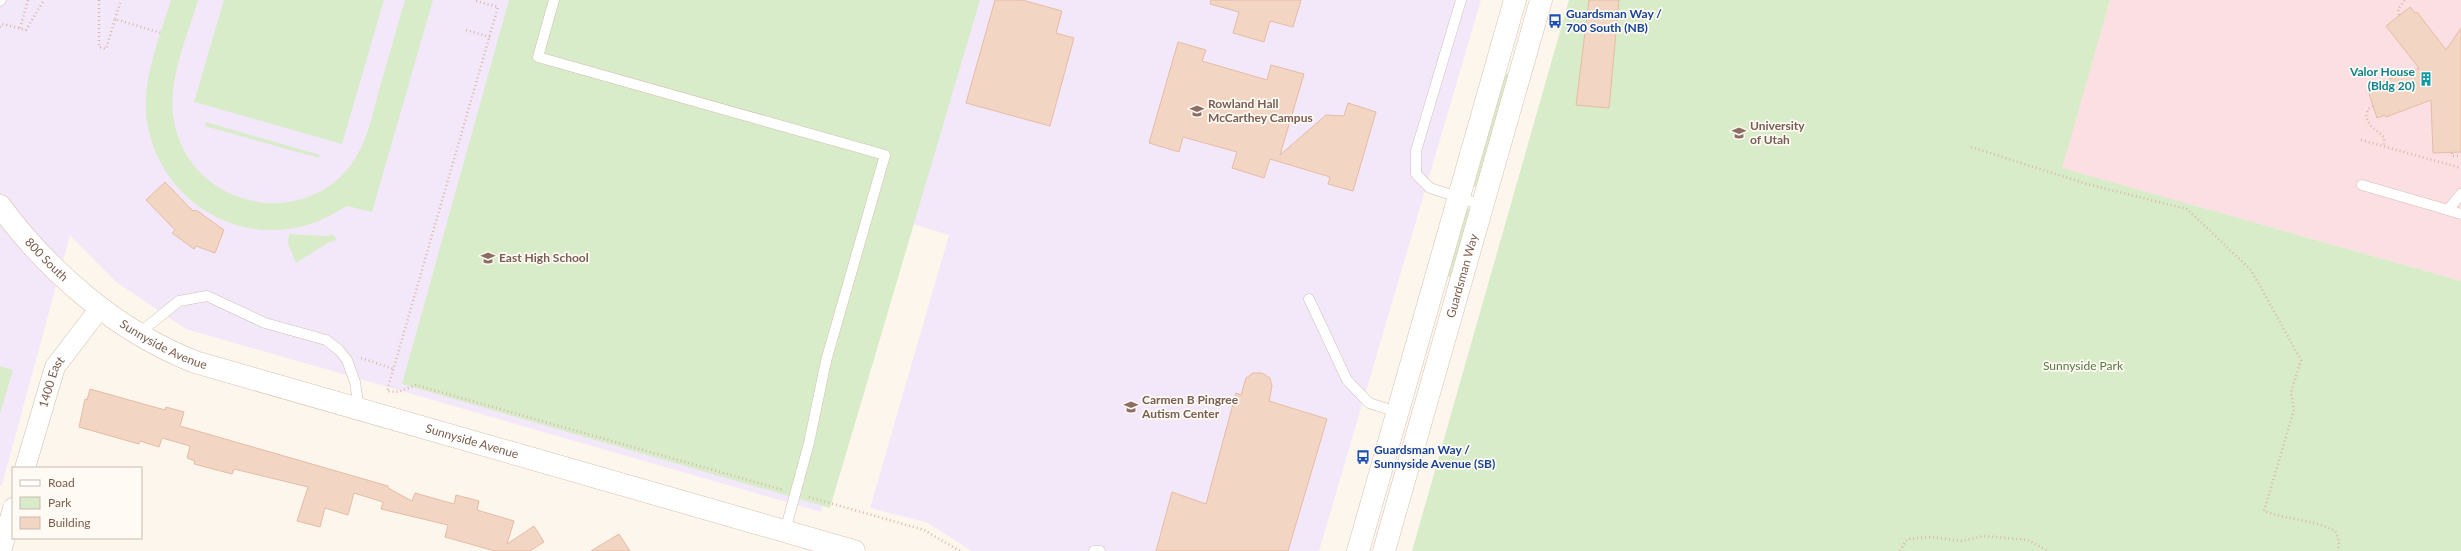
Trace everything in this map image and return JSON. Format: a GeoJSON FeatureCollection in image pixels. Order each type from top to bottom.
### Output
{"type":"FeatureCollection","features":[{"type":"Feature","properties":{"kind":"street","name":"Guardsman Way"},"geometry":{"type":"LineString","coordinates":[[1358,551],[1515,0]]}},
{"type":"Feature","properties":{"kind":"street","name":"Guardsman Way"},"geometry":{"type":"LineString","coordinates":[[1384,551],[1541,0]]}},
{"type":"Feature","properties":{"kind":"street","name":"800 South"},"geometry":{"type":"LineString","coordinates":[[0,206],[47,261],[100,308]]}},
{"type":"Feature","properties":{"kind":"street","name":"Sunnyside Avenue"},"geometry":{"type":"LineString","coordinates":[[100,308],[138,335],[195,362],[854,551]]}},
{"type":"Feature","properties":{"kind":"street","name":"1400 East"},"geometry":{"type":"LineString","coordinates":[[25,467],[55,367],[100,308]]}},
{"type":"Feature","properties":{"kind":"street"},"geometry":{"type":"LineString","coordinates":[[1,551],[12,512]]}},
{"type":"Feature","properties":{"kind":"lane"},"geometry":{"type":"LineString","coordinates":[[554,0],[538,57],[885,155],[826,361],[809,444],[785,531]]}},
{"type":"Feature","properties":{"kind":"lane"},"geometry":{"type":"LineString","coordinates":[[1461,0],[1416,151],[1416,174],[1430,188],[1458,199],[1482,205]]}},
{"type":"Feature","properties":{"kind":"lane"},"geometry":{"type":"LineString","coordinates":[[2362,185],[2461,214]]}},
{"type":"Feature","properties":{"kind":"lane"},"geometry":{"type":"LineString","coordinates":[[2448,210],[2461,194]]}},
{"type":"Feature","properties":{"kind":"lane"},"geometry":{"type":"LineString","coordinates":[[138,335],[179,301],[207,296],[265,322],[326,340],[339,350],[347,360],[355,382],[359,409]]}},
{"type":"Feature","properties":{"kind":"lane"},"geometry":{"type":"LineString","coordinates":[[1309,299],[1347,380],[1370,402],[1397,412]]}},
{"type":"Feature","properties":{"kind":"lane"},"geometry":{"type":"LineString","coordinates":[[1094,551],[1100,551]]}},
{"type":"Feature","properties":{"kind":"path"},"geometry":{"type":"LineString","coordinates":[[20,28],[28,0]]}},
{"type":"Feature","properties":{"kind":"path"},"geometry":{"type":"LineString","coordinates":[[0,27],[2,24],[26,30],[44,0]]}},
{"type":"Feature","properties":{"kind":"path"},"geometry":{"type":"LineString","coordinates":[[100,0],[99,47],[106,49],[121,0]]}},
{"type":"Feature","properties":{"kind":"path"},"geometry":{"type":"LineString","coordinates":[[2399,15],[2398,9],[2405,0]]}},
{"type":"Feature","properties":{"kind":"path"},"geometry":{"type":"LineString","coordinates":[[476,1],[498,8],[387,391],[398,392],[416,385],[779,488]]}},
{"type":"Feature","properties":{"kind":"path"},"geometry":{"type":"LineString","coordinates":[[115,19],[161,33]]}},
{"type":"Feature","properties":{"kind":"path"},"geometry":{"type":"LineString","coordinates":[[466,30],[490,37]]}},
{"type":"Feature","properties":{"kind":"path"},"geometry":{"type":"LineString","coordinates":[[2373,106],[2368,109],[2366,117],[2370,125],[2384,137],[2384,146]]}},
{"type":"Feature","properties":{"kind":"path"},"geometry":{"type":"LineString","coordinates":[[2361,140],[2461,168]]}},
{"type":"Feature","properties":{"kind":"path"},"geometry":{"type":"LineString","coordinates":[[1971,147],[2087,184],[2187,209],[2251,270],[2301,360],[2292,392],[2294,410],[2264,511],[2281,518],[2327,526],[2335,531],[2339,541],[2338,551]]}},
{"type":"Feature","properties":{"kind":"path"},"geometry":{"type":"LineString","coordinates":[[2452,153],[2452,156],[2461,156]]}},
{"type":"Feature","properties":{"kind":"path"},"geometry":{"type":"LineString","coordinates":[[359,357],[394,369]]}},
{"type":"Feature","properties":{"kind":"path"},"geometry":{"type":"LineString","coordinates":[[811,498],[924,530],[960,551]]}},
{"type":"Feature","properties":{"kind":"path"},"geometry":{"type":"LineString","coordinates":[[1900,551],[1906,538],[1931,537],[1961,541],[1984,536],[2028,540],[2048,551]]}},
{"type":"Feature","properties":{"kind":"shaded area","name":"East High School"},"geometry":{"type":"Polygon","coordinates":[[[0,0],[510,0],[907,159],[821,512],[186,329],[115,281],[70,235],[2,485],[0,485],[0,0]]]}},
{"type":"Feature","properties":{"kind":"shaded area"},"geometry":{"type":"Polygon","coordinates":[[[979,0],[1481,0],[1319,551],[972,551],[926,522],[870,508],[949,235],[913,224],[979,0]]]}},
{"type":"Feature","properties":{"kind":"shaded area"},"geometry":{"type":"Polygon","coordinates":[[[2110,0],[2461,0],[2461,281],[2061,168],[2110,0]]]}},
{"type":"Feature","properties":{"kind":"green space"},"geometry":{"type":"Polygon","coordinates":[[[171,0],[198,0],[179,60],[173,90],[174,120],[183,149],[200,172],[222,189],[247,200],[275,203],[302,199],[328,187],[350,166],[361,148],[368,130],[405,0],[433,0],[372,212],[347,206],[326,218],[304,226],[288,229],[262,230],[237,225],[213,215],[192,201],[174,183],[160,162],[151,138],[146,112],[146,98],[150,69],[171,0]]]}},
{"type":"Feature","properties":{"kind":"green space"},"geometry":{"type":"Polygon","coordinates":[[[224,0],[384,0],[342,144],[194,102],[224,0]]]}},
{"type":"Feature","properties":{"kind":"green space"},"geometry":{"type":"Polygon","coordinates":[[[509,0],[980,0],[830,508],[402,384],[509,0]]]}},
{"type":"Feature","properties":{"kind":"green space","name":"Sunnyside Park"},"geometry":{"type":"Polygon","coordinates":[[[1569,0],[2110,0],[2062,168],[2461,281],[2461,551],[1412,551],[1569,0]]]}},
{"type":"Feature","properties":{"kind":"green space"},"geometry":{"type":"Polygon","coordinates":[[[1501,72],[1514,76],[1477,187],[1473,186],[1501,72]]]}},
{"type":"Feature","properties":{"kind":"green space"},"geometry":{"type":"Polygon","coordinates":[[[206,122],[320,155],[319,158],[205,126],[206,122]]]}},
{"type":"Feature","properties":{"kind":"green space"},"geometry":{"type":"Polygon","coordinates":[[[1465,208],[1472,210],[1453,278],[1446,276],[1465,208]]]}},
{"type":"Feature","properties":{"kind":"green space"},"geometry":{"type":"Polygon","coordinates":[[[289,234],[328,236],[332,234],[336,238],[335,241],[329,242],[296,263],[288,244],[289,234]]]}},
{"type":"Feature","properties":{"kind":"green space"},"geometry":{"type":"Polygon","coordinates":[[[0,366],[13,370],[0,414],[0,366]]]}},
{"type":"Feature","properties":{"kind":"building"},"geometry":{"type":"Polygon","coordinates":[[[995,0],[1022,0],[1062,11],[1056,33],[1074,38],[1050,126],[966,103],[995,0]]]}},
{"type":"Feature","properties":{"kind":"building"},"geometry":{"type":"Polygon","coordinates":[[[1211,0],[1301,0],[1293,27],[1270,21],[1264,42],[1233,33],[1239,12],[1210,4],[1211,0]]]}},
{"type":"Feature","properties":{"kind":"building"},"geometry":{"type":"Polygon","coordinates":[[[1589,0],[1619,0],[1609,108],[1576,105],[1589,0]]]}},
{"type":"Feature","properties":{"kind":"building","name":"Valor House (Bldg 20)"},"geometry":{"type":"Polygon","coordinates":[[[2410,7],[2415,13],[2417,12],[2446,50],[2461,28],[2461,152],[2433,153],[2431,100],[2386,117],[2385,115],[2377,118],[2367,87],[2419,68],[2386,26],[2410,7]]]}},
{"type":"Feature","properties":{"kind":"building"},"geometry":{"type":"Polygon","coordinates":[[[1178,42],[1206,50],[1202,61],[1267,80],[1271,65],[1304,74],[1280,155],[1326,115],[1344,116],[1348,103],[1376,112],[1353,191],[1328,184],[1330,177],[1270,159],[1264,178],[1232,168],[1237,152],[1183,137],[1179,152],[1149,143],[1178,42]]]}},
{"type":"Feature","properties":{"kind":"building"},"geometry":{"type":"Polygon","coordinates":[[[165,182],[193,211],[196,210],[224,230],[215,253],[196,246],[194,249],[172,233],[175,230],[146,200],[165,182]]]}},
{"type":"Feature","properties":{"kind":"building"},"geometry":{"type":"Polygon","coordinates":[[[1253,373],[1262,373],[1270,378],[1272,386],[1269,401],[1327,419],[1288,551],[1156,551],[1172,492],[1206,504],[1236,393],[1241,395],[1246,378],[1253,373]]]}},
{"type":"Feature","properties":{"kind":"building"},"geometry":{"type":"Polygon","coordinates":[[[90,389],[165,410],[166,407],[184,412],[180,426],[388,486],[388,488],[412,501],[415,493],[454,504],[456,495],[479,501],[477,510],[514,521],[507,544],[534,526],[544,542],[530,551],[495,551],[445,537],[448,525],[381,509],[383,502],[354,493],[348,515],[325,508],[320,527],[297,521],[308,487],[234,469],[232,474],[194,464],[195,461],[187,458],[190,446],[162,438],[159,447],[140,441],[139,444],[79,427],[85,399],[87,400],[90,389]]]}},
{"type":"Feature","properties":{"kind":"building"},"geometry":{"type":"Polygon","coordinates":[[[619,534],[630,551],[591,551],[619,534]]]}},
{"type":"Feature","properties":{"kind":"place","name":"Guardsman Way / 700 South (NB)"},"geometry":{"type":"Point","coordinates":[1555,21]}},
{"type":"Feature","properties":{"kind":"place","name":"Valor House (Bldg 20)"},"geometry":{"type":"Point","coordinates":[2426,79]}},
{"type":"Feature","properties":{"kind":"place","name":"Rowland Hall McCarthey Campus"},"geometry":{"type":"Point","coordinates":[1197,111]}},
{"type":"Feature","properties":{"kind":"place","name":"University of Utah"},"geometry":{"type":"Point","coordinates":[1739,133]}},
{"type":"Feature","properties":{"kind":"place","name":"East High School"},"geometry":{"type":"Point","coordinates":[488,258]}},
{"type":"Feature","properties":{"kind":"place","name":"Carmen B Pingree Autism Center"},"geometry":{"type":"Point","coordinates":[1131,407]}},
{"type":"Feature","properties":{"kind":"place","name":"Guardsman Way / Sunnyside Avenue (SB)"},"geometry":{"type":"Point","coordinates":[1363,457]}}]}
